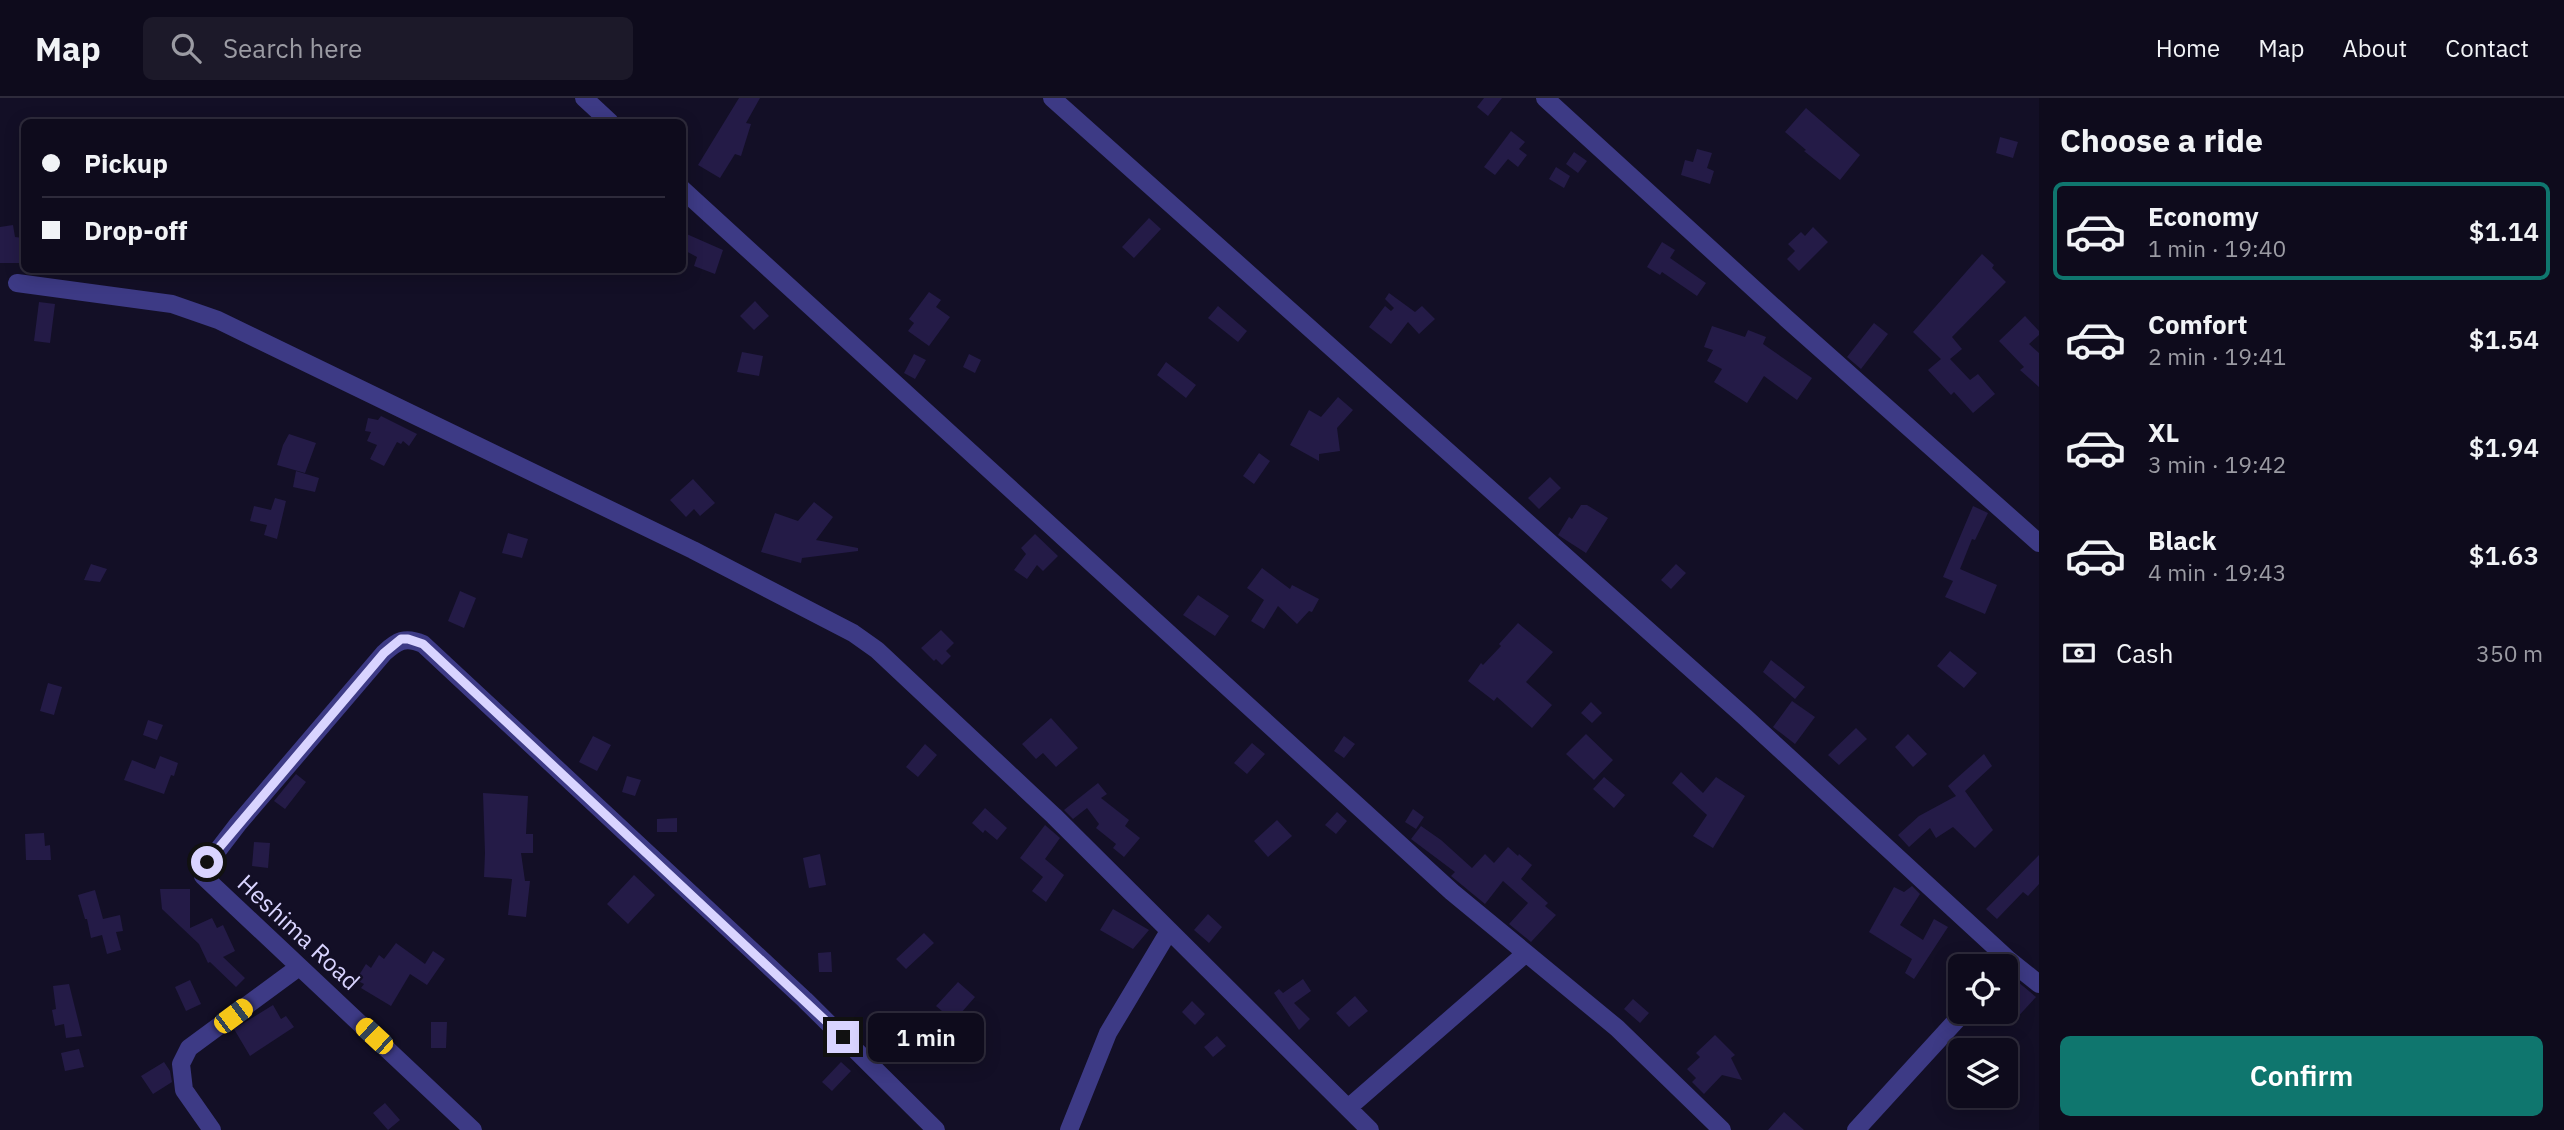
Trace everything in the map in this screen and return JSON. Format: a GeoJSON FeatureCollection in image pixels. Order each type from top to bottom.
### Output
{"type":"FeatureCollection","features":[{"type":"Feature","properties":{"kind":"street"},"geometry":{"type":"LineString","coordinates":[[584,98],[607,119]]}},
{"type":"Feature","properties":{"kind":"street"},"geometry":{"type":"LineString","coordinates":[[1052,98],[1745,717],[1996,954]]}},
{"type":"Feature","properties":{"kind":"street"},"geometry":{"type":"LineString","coordinates":[[1545,98],[1787,319],[2039,543]]}},
{"type":"Feature","properties":{"kind":"street"},"geometry":{"type":"LineString","coordinates":[[686,193],[1442,883],[1617,1028],[1722,1130]]}},
{"type":"Feature","properties":{"kind":"street"},"geometry":{"type":"LineString","coordinates":[[17,283],[172,304],[218,320],[693,550],[853,633],[877,650],[1054,816],[1370,1130]]}},
{"type":"Feature","properties":{"kind":"street","name":"Heshima Road"},"geometry":{"type":"LineString","coordinates":[[473,1130],[203,876],[202,871],[238,824],[384,653],[401,639],[415,640],[423,644],[805,1000],[936,1130]]}},
{"type":"Feature","properties":{"kind":"street"},"geometry":{"type":"LineString","coordinates":[[1069,1130],[1108,1033],[1169,931]]}},
{"type":"Feature","properties":{"kind":"street"},"geometry":{"type":"LineString","coordinates":[[1348,1108],[1526,953]]}},
{"type":"Feature","properties":{"kind":"street"},"geometry":{"type":"LineString","coordinates":[[212,1130],[184,1090],[181,1063],[189,1048],[299,967]]}},
{"type":"Feature","properties":{"kind":"street"},"geometry":{"type":"LineString","coordinates":[[2018,971],[2039,984]]}},
{"type":"Feature","properties":{"kind":"street"},"geometry":{"type":"LineString","coordinates":[[1856,1130],[1953,1024]]}},
{"type":"Feature","properties":{"kind":"building"},"geometry":{"type":"Polygon","coordinates":[[[739,98],[760,98],[746,123],[751,124],[741,156],[735,154],[720,178],[698,165],[739,98]]]}},
{"type":"Feature","properties":{"kind":"building"},"geometry":{"type":"Polygon","coordinates":[[[1484,98],[1502,98],[1488,116],[1477,107],[1484,98]]]}},
{"type":"Feature","properties":{"kind":"building"},"geometry":{"type":"Polygon","coordinates":[[[1806,108],[1860,155],[1840,180],[1785,132],[1806,108]]]}},
{"type":"Feature","properties":{"kind":"building"},"geometry":{"type":"Polygon","coordinates":[[[1511,131],[1525,142],[1519,149],[1527,155],[1518,167],[1508,159],[1495,175],[1484,167],[1511,131]]]}},
{"type":"Feature","properties":{"kind":"building"},"geometry":{"type":"Polygon","coordinates":[[[2000,137],[2018,142],[2013,158],[1996,153],[2000,137]]]}},
{"type":"Feature","properties":{"kind":"building"},"geometry":{"type":"Polygon","coordinates":[[[1697,149],[1712,153],[1707,168],[1714,171],[1710,184],[1681,175],[1685,160],[1693,162],[1697,149]]]}},
{"type":"Feature","properties":{"kind":"building"},"geometry":{"type":"Polygon","coordinates":[[[1574,152],[1587,161],[1578,173],[1566,164],[1574,152]]]}},
{"type":"Feature","properties":{"kind":"building"},"geometry":{"type":"Polygon","coordinates":[[[1556,167],[1570,176],[1564,188],[1549,179],[1556,167]]]}},
{"type":"Feature","properties":{"kind":"building"},"geometry":{"type":"Polygon","coordinates":[[[1149,218],[1161,229],[1134,258],[1122,247],[1149,218]]]}},
{"type":"Feature","properties":{"kind":"building"},"geometry":{"type":"Polygon","coordinates":[[[13,225],[15,237],[21,238],[21,263],[0,263],[0,227],[13,225]]]}},
{"type":"Feature","properties":{"kind":"building"},"geometry":{"type":"Polygon","coordinates":[[[1813,227],[1828,242],[1799,271],[1787,259],[1795,251],[1788,244],[1801,232],[1805,236],[1813,227]]]}},
{"type":"Feature","properties":{"kind":"building"},"geometry":{"type":"Polygon","coordinates":[[[686,234],[723,250],[715,274],[694,266],[697,257],[686,251],[686,234]]]}},
{"type":"Feature","properties":{"kind":"building"},"geometry":{"type":"Polygon","coordinates":[[[1662,242],[1675,250],[1670,258],[1706,283],[1697,296],[1662,272],[1660,275],[1647,267],[1662,242]]]}},
{"type":"Feature","properties":{"kind":"building"},"geometry":{"type":"Polygon","coordinates":[[[1982,254],[2006,282],[1952,337],[1962,349],[1950,359],[1970,380],[1978,374],[1995,394],[1973,413],[1954,392],[1951,395],[1928,370],[1941,359],[1913,332],[1982,254]]]}},
{"type":"Feature","properties":{"kind":"building"},"geometry":{"type":"Polygon","coordinates":[[[929,292],[941,300],[936,307],[950,317],[929,346],[908,331],[914,323],[909,319],[929,292]]]}},
{"type":"Feature","properties":{"kind":"building"},"geometry":{"type":"Polygon","coordinates":[[[1389,293],[1415,312],[1422,306],[1435,319],[1419,334],[1408,322],[1391,344],[1369,327],[1385,306],[1391,311],[1394,308],[1385,299],[1389,293]]]}},
{"type":"Feature","properties":{"kind":"building"},"geometry":{"type":"Polygon","coordinates":[[[755,301],[769,316],[754,330],[740,316],[755,301]]]}},
{"type":"Feature","properties":{"kind":"building"},"geometry":{"type":"Polygon","coordinates":[[[39,302],[55,304],[50,343],[34,341],[39,302]]]}},
{"type":"Feature","properties":{"kind":"building"},"geometry":{"type":"Polygon","coordinates":[[[1218,306],[1247,331],[1238,342],[1208,318],[1218,306]]]}},
{"type":"Feature","properties":{"kind":"building"},"geometry":{"type":"Polygon","coordinates":[[[2025,316],[2039,331],[2039,335],[2029,344],[2039,353],[2039,387],[2020,370],[2024,367],[1999,341],[2025,316]]]}},
{"type":"Feature","properties":{"kind":"building"},"geometry":{"type":"Polygon","coordinates":[[[1874,323],[1888,334],[1861,369],[1847,357],[1874,323]]]}},
{"type":"Feature","properties":{"kind":"building"},"geometry":{"type":"Polygon","coordinates":[[[1712,326],[1745,337],[1748,330],[1766,337],[1763,344],[1812,378],[1797,400],[1764,376],[1747,403],[1714,382],[1722,369],[1707,361],[1713,350],[1704,347],[1712,326]]]}},
{"type":"Feature","properties":{"kind":"building"},"geometry":{"type":"Polygon","coordinates":[[[742,352],[763,356],[759,376],[737,372],[742,352]]]}},
{"type":"Feature","properties":{"kind":"building"},"geometry":{"type":"Polygon","coordinates":[[[914,354],[926,360],[915,379],[904,373],[914,354]]]}},
{"type":"Feature","properties":{"kind":"building"},"geometry":{"type":"Polygon","coordinates":[[[969,354],[981,360],[975,373],[963,367],[969,354]]]}},
{"type":"Feature","properties":{"kind":"building"},"geometry":{"type":"Polygon","coordinates":[[[1166,362],[1196,385],[1186,398],[1157,375],[1166,362]]]}},
{"type":"Feature","properties":{"kind":"building"},"geometry":{"type":"Polygon","coordinates":[[[1338,397],[1353,410],[1337,428],[1340,451],[1319,454],[1319,461],[1290,445],[1309,410],[1321,417],[1338,397]]]}},
{"type":"Feature","properties":{"kind":"building"},"geometry":{"type":"Polygon","coordinates":[[[381,416],[417,434],[409,446],[403,441],[401,444],[397,442],[384,466],[370,459],[377,445],[367,441],[371,432],[365,431],[368,418],[378,420],[381,416]]]}},
{"type":"Feature","properties":{"kind":"building"},"geometry":{"type":"Polygon","coordinates":[[[289,434],[316,443],[305,473],[277,465],[289,434]]]}},
{"type":"Feature","properties":{"kind":"building"},"geometry":{"type":"Polygon","coordinates":[[[1259,453],[1270,461],[1254,484],[1243,476],[1259,453]]]}},
{"type":"Feature","properties":{"kind":"building"},"geometry":{"type":"Polygon","coordinates":[[[296,471],[319,478],[315,492],[293,487],[296,471]]]}},
{"type":"Feature","properties":{"kind":"building"},"geometry":{"type":"Polygon","coordinates":[[[1550,477],[1561,488],[1539,509],[1528,498],[1550,477]]]}},
{"type":"Feature","properties":{"kind":"building"},"geometry":{"type":"Polygon","coordinates":[[[693,479],[715,503],[700,516],[694,509],[686,517],[670,500],[693,479]]]}},
{"type":"Feature","properties":{"kind":"building"},"geometry":{"type":"Polygon","coordinates":[[[275,498],[286,501],[277,539],[264,535],[267,525],[250,521],[254,506],[271,510],[275,498]]]}},
{"type":"Feature","properties":{"kind":"building"},"geometry":{"type":"Polygon","coordinates":[[[814,502],[833,517],[816,540],[858,548],[858,551],[802,558],[801,563],[761,552],[775,513],[798,521],[814,502]]]}},
{"type":"Feature","properties":{"kind":"building"},"geometry":{"type":"Polygon","coordinates":[[[1581,505],[1587,505],[1608,518],[1586,553],[1558,535],[1569,517],[1572,519],[1581,505]]]}},
{"type":"Feature","properties":{"kind":"building"},"geometry":{"type":"Polygon","coordinates":[[[1973,506],[1988,513],[1975,540],[1972,539],[1960,569],[1997,585],[1985,614],[1945,597],[1953,581],[1943,577],[1973,506]]]}},
{"type":"Feature","properties":{"kind":"building"},"geometry":{"type":"Polygon","coordinates":[[[508,533],[528,539],[522,558],[502,553],[508,533]]]}},
{"type":"Feature","properties":{"kind":"building"},"geometry":{"type":"Polygon","coordinates":[[[1035,534],[1058,556],[1043,571],[1037,565],[1027,579],[1014,570],[1026,554],[1021,548],[1035,534]]]}},
{"type":"Feature","properties":{"kind":"building"},"geometry":{"type":"Polygon","coordinates":[[[91,564],[107,569],[100,582],[84,580],[91,564]]]}},
{"type":"Feature","properties":{"kind":"building"},"geometry":{"type":"Polygon","coordinates":[[[1676,564],[1686,573],[1671,589],[1661,580],[1676,564]]]}},
{"type":"Feature","properties":{"kind":"building"},"geometry":{"type":"Polygon","coordinates":[[[1262,568],[1290,589],[1292,585],[1319,599],[1312,612],[1309,611],[1297,624],[1278,606],[1264,629],[1251,621],[1264,600],[1247,588],[1262,568]]]}},
{"type":"Feature","properties":{"kind":"building"},"geometry":{"type":"Polygon","coordinates":[[[460,591],[476,598],[464,628],[448,621],[460,591]]]}},
{"type":"Feature","properties":{"kind":"building"},"geometry":{"type":"Polygon","coordinates":[[[1198,595],[1229,616],[1215,636],[1183,615],[1198,595]]]}},
{"type":"Feature","properties":{"kind":"building"},"geometry":{"type":"Polygon","coordinates":[[[1518,623],[1553,652],[1526,682],[1552,705],[1532,728],[1497,697],[1494,701],[1468,681],[1481,663],[1483,665],[1501,646],[1499,644],[1518,623]]]}},
{"type":"Feature","properties":{"kind":"building"},"geometry":{"type":"Polygon","coordinates":[[[941,630],[954,643],[946,651],[951,656],[942,665],[921,648],[941,630]]]}},
{"type":"Feature","properties":{"kind":"building"},"geometry":{"type":"Polygon","coordinates":[[[1950,651],[1977,673],[1964,688],[1937,666],[1950,651]]]}},
{"type":"Feature","properties":{"kind":"building"},"geometry":{"type":"Polygon","coordinates":[[[1771,660],[1805,687],[1795,699],[1763,672],[1771,660]]]}},
{"type":"Feature","properties":{"kind":"building"},"geometry":{"type":"Polygon","coordinates":[[[48,683],[62,687],[54,715],[40,711],[48,683]]]}},
{"type":"Feature","properties":{"kind":"building"},"geometry":{"type":"Polygon","coordinates":[[[1792,701],[1815,717],[1795,744],[1773,727],[1792,701]]]}},
{"type":"Feature","properties":{"kind":"building"},"geometry":{"type":"Polygon","coordinates":[[[1591,702],[1602,713],[1592,723],[1581,713],[1591,702]]]}},
{"type":"Feature","properties":{"kind":"building"},"geometry":{"type":"Polygon","coordinates":[[[1051,718],[1078,748],[1056,767],[1043,753],[1036,759],[1022,744],[1051,718]]]}},
{"type":"Feature","properties":{"kind":"building"},"geometry":{"type":"Polygon","coordinates":[[[148,720],[163,725],[157,740],[143,735],[148,720]]]}},
{"type":"Feature","properties":{"kind":"building"},"geometry":{"type":"Polygon","coordinates":[[[1856,728],[1867,739],[1839,765],[1828,755],[1856,728]]]}},
{"type":"Feature","properties":{"kind":"building"},"geometry":{"type":"Polygon","coordinates":[[[1586,734],[1613,760],[1594,780],[1566,754],[1586,734]]]}},
{"type":"Feature","properties":{"kind":"building"},"geometry":{"type":"Polygon","coordinates":[[[1908,734],[1927,754],[1913,767],[1895,747],[1908,734]]]}},
{"type":"Feature","properties":{"kind":"building"},"geometry":{"type":"Polygon","coordinates":[[[593,736],[611,745],[597,771],[579,762],[593,736]]]}},
{"type":"Feature","properties":{"kind":"building"},"geometry":{"type":"Polygon","coordinates":[[[1344,736],[1355,744],[1344,758],[1334,751],[1344,736]]]}},
{"type":"Feature","properties":{"kind":"building"},"geometry":{"type":"Polygon","coordinates":[[[1252,743],[1265,754],[1247,774],[1234,763],[1252,743]]]}},
{"type":"Feature","properties":{"kind":"building"},"geometry":{"type":"Polygon","coordinates":[[[925,744],[937,755],[918,777],[906,767],[925,744]]]}},
{"type":"Feature","properties":{"kind":"building"},"geometry":{"type":"Polygon","coordinates":[[[1984,754],[1992,766],[1965,791],[1993,830],[1975,848],[1953,827],[1936,838],[1930,828],[1909,847],[1898,835],[1919,816],[1956,796],[1948,786],[1984,754]]]}},
{"type":"Feature","properties":{"kind":"building"},"geometry":{"type":"Polygon","coordinates":[[[160,756],[178,763],[164,794],[124,780],[132,760],[155,769],[160,756]]]}},
{"type":"Feature","properties":{"kind":"building"},"geometry":{"type":"Polygon","coordinates":[[[1681,772],[1703,793],[1716,777],[1745,796],[1713,848],[1693,836],[1707,815],[1672,783],[1681,772]]]}},
{"type":"Feature","properties":{"kind":"building"},"geometry":{"type":"Polygon","coordinates":[[[296,774],[306,782],[285,809],[274,801],[296,774]]]}},
{"type":"Feature","properties":{"kind":"building"},"geometry":{"type":"Polygon","coordinates":[[[627,776],[641,780],[635,796],[622,792],[627,776]]]}},
{"type":"Feature","properties":{"kind":"building"},"geometry":{"type":"Polygon","coordinates":[[[1604,777],[1625,795],[1614,808],[1593,789],[1604,777]]]}},
{"type":"Feature","properties":{"kind":"building"},"geometry":{"type":"Polygon","coordinates":[[[1098,783],[1107,794],[1101,798],[1129,820],[1125,826],[1140,838],[1124,857],[1113,848],[1116,844],[1096,828],[1099,824],[1087,808],[1073,819],[1064,810],[1098,783]]]}},
{"type":"Feature","properties":{"kind":"building"},"geometry":{"type":"Polygon","coordinates":[[[483,793],[528,796],[526,834],[533,834],[533,853],[521,853],[525,881],[530,881],[526,917],[508,915],[512,879],[484,877],[483,793]]]}},
{"type":"Feature","properties":{"kind":"building"},"geometry":{"type":"Polygon","coordinates":[[[985,808],[1007,828],[997,840],[972,823],[985,808]]]}},
{"type":"Feature","properties":{"kind":"building"},"geometry":{"type":"Polygon","coordinates":[[[1413,809],[1424,817],[1416,829],[1405,822],[1413,809]]]}},
{"type":"Feature","properties":{"kind":"building"},"geometry":{"type":"Polygon","coordinates":[[[1337,812],[1347,821],[1336,834],[1325,825],[1337,812]]]}},
{"type":"Feature","properties":{"kind":"building"},"geometry":{"type":"Polygon","coordinates":[[[677,818],[677,832],[657,832],[657,819],[677,818]]]}},
{"type":"Feature","properties":{"kind":"building"},"geometry":{"type":"Polygon","coordinates":[[[1277,820],[1292,836],[1268,857],[1254,841],[1277,820]]]}},
{"type":"Feature","properties":{"kind":"building"},"geometry":{"type":"Polygon","coordinates":[[[1045,825],[1060,838],[1045,859],[1064,875],[1046,902],[1032,891],[1043,877],[1020,858],[1045,825]]]}},
{"type":"Feature","properties":{"kind":"building"},"geometry":{"type":"Polygon","coordinates":[[[1421,826],[1472,868],[1485,854],[1494,863],[1508,847],[1518,856],[1519,854],[1532,865],[1521,879],[1548,903],[1545,906],[1556,915],[1531,942],[1509,924],[1528,903],[1503,881],[1485,904],[1451,876],[1455,872],[1411,839],[1421,826]]]}},
{"type":"Feature","properties":{"kind":"building"},"geometry":{"type":"Polygon","coordinates":[[[44,833],[45,846],[50,845],[51,860],[26,860],[25,834],[44,833]]]}},
{"type":"Feature","properties":{"kind":"building"},"geometry":{"type":"Polygon","coordinates":[[[254,842],[270,843],[268,868],[252,866],[254,842]]]}},
{"type":"Feature","properties":{"kind":"building"},"geometry":{"type":"Polygon","coordinates":[[[820,854],[826,885],[809,888],[803,858],[820,854]]]}},
{"type":"Feature","properties":{"kind":"building"},"geometry":{"type":"Polygon","coordinates":[[[2039,855],[2039,884],[2028,896],[2023,892],[1997,919],[1986,909],[2039,855]]]}},
{"type":"Feature","properties":{"kind":"building"},"geometry":{"type":"Polygon","coordinates":[[[634,875],[655,895],[628,924],[607,904],[634,875]]]}},
{"type":"Feature","properties":{"kind":"building"},"geometry":{"type":"Polygon","coordinates":[[[1912,886],[1920,894],[1900,925],[1923,940],[1934,919],[1948,927],[1914,979],[1905,973],[1912,959],[1869,932],[1894,887],[1904,892],[1912,886]]]}},
{"type":"Feature","properties":{"kind":"building"},"geometry":{"type":"Polygon","coordinates":[[[160,889],[190,889],[190,928],[212,918],[217,928],[223,925],[235,951],[223,957],[245,978],[236,987],[208,963],[199,944],[162,909],[160,889]]]}},
{"type":"Feature","properties":{"kind":"building"},"geometry":{"type":"Polygon","coordinates":[[[95,890],[103,919],[120,915],[123,931],[116,932],[121,950],[107,954],[102,935],[91,938],[78,895],[95,890]]]}},
{"type":"Feature","properties":{"kind":"building"},"geometry":{"type":"Polygon","coordinates":[[[1113,909],[1149,930],[1133,949],[1100,930],[1113,909]]]}},
{"type":"Feature","properties":{"kind":"building"},"geometry":{"type":"Polygon","coordinates":[[[1208,914],[1222,927],[1209,943],[1194,930],[1208,914]]]}},
{"type":"Feature","properties":{"kind":"building"},"geometry":{"type":"Polygon","coordinates":[[[924,933],[934,943],[906,969],[896,959],[924,933]]]}},
{"type":"Feature","properties":{"kind":"building"},"geometry":{"type":"Polygon","coordinates":[[[396,943],[425,964],[433,951],[445,959],[427,985],[410,974],[391,1006],[361,988],[364,984],[356,980],[366,964],[371,968],[379,955],[384,959],[396,943]]]}},
{"type":"Feature","properties":{"kind":"building"},"geometry":{"type":"Polygon","coordinates":[[[831,952],[832,972],[819,972],[818,953],[831,952]]]}},
{"type":"Feature","properties":{"kind":"building"},"geometry":{"type":"Polygon","coordinates":[[[1303,979],[1311,991],[1294,1003],[1310,1019],[1299,1030],[1274,993],[1279,989],[1283,993],[1303,979]]]}},
{"type":"Feature","properties":{"kind":"building"},"geometry":{"type":"Polygon","coordinates":[[[190,980],[201,1004],[186,1011],[175,987],[190,980]]]}},
{"type":"Feature","properties":{"kind":"building"},"geometry":{"type":"Polygon","coordinates":[[[958,982],[975,997],[954,1021],[936,1006],[958,982]]]}},
{"type":"Feature","properties":{"kind":"building"},"geometry":{"type":"Polygon","coordinates":[[[2018,982],[2036,997],[2018,1017],[2018,982]]]}},
{"type":"Feature","properties":{"kind":"building"},"geometry":{"type":"Polygon","coordinates":[[[69,984],[82,1036],[66,1038],[64,1024],[55,1026],[52,1010],[56,1009],[53,986],[69,984]]]}},
{"type":"Feature","properties":{"kind":"building"},"geometry":{"type":"Polygon","coordinates":[[[1355,996],[1368,1011],[1349,1027],[1336,1013],[1355,996]]]}},
{"type":"Feature","properties":{"kind":"building"},"geometry":{"type":"Polygon","coordinates":[[[1633,999],[1649,1013],[1640,1023],[1624,1009],[1633,999]]]}},
{"type":"Feature","properties":{"kind":"building"},"geometry":{"type":"Polygon","coordinates":[[[1192,1001],[1205,1014],[1195,1025],[1182,1012],[1192,1001]]]}},
{"type":"Feature","properties":{"kind":"building"},"geometry":{"type":"Polygon","coordinates":[[[273,1005],[281,1019],[286,1016],[294,1027],[250,1056],[234,1029],[273,1005]]]}},
{"type":"Feature","properties":{"kind":"building"},"geometry":{"type":"Polygon","coordinates":[[[910,1015],[929,1036],[905,1058],[886,1037],[910,1015]]]}},
{"type":"Feature","properties":{"kind":"building"},"geometry":{"type":"Polygon","coordinates":[[[431,1022],[447,1022],[446,1048],[431,1048],[431,1022]]]}},
{"type":"Feature","properties":{"kind":"building"},"geometry":{"type":"Polygon","coordinates":[[[1715,1035],[1735,1055],[1731,1058],[1742,1080],[1722,1075],[1704,1094],[1692,1082],[1696,1078],[1687,1069],[1700,1057],[1696,1053],[1715,1035]]]}},
{"type":"Feature","properties":{"kind":"building"},"geometry":{"type":"Polygon","coordinates":[[[1217,1036],[1226,1046],[1213,1057],[1204,1047],[1217,1036]]]}},
{"type":"Feature","properties":{"kind":"building"},"geometry":{"type":"Polygon","coordinates":[[[79,1049],[84,1067],[65,1071],[61,1053],[79,1049]]]}},
{"type":"Feature","properties":{"kind":"building"},"geometry":{"type":"Polygon","coordinates":[[[164,1062],[170,1071],[172,1082],[153,1094],[141,1076],[164,1062]]]}},
{"type":"Feature","properties":{"kind":"building"},"geometry":{"type":"Polygon","coordinates":[[[841,1062],[851,1071],[832,1091],[822,1082],[841,1062]]]}},
{"type":"Feature","properties":{"kind":"building"},"geometry":{"type":"Polygon","coordinates":[[[385,1103],[400,1120],[388,1130],[373,1113],[385,1103]]]}},
{"type":"Feature","properties":{"kind":"building"},"geometry":{"type":"Polygon","coordinates":[[[1784,1112],[1804,1130],[1768,1130],[1784,1112]]]}},
{"type":"Feature","properties":{"kind":"route"},"geometry":{"type":"LineString","coordinates":[[207,862],[384,653],[401,639],[415,640],[423,644],[843,1037]]}}]}
